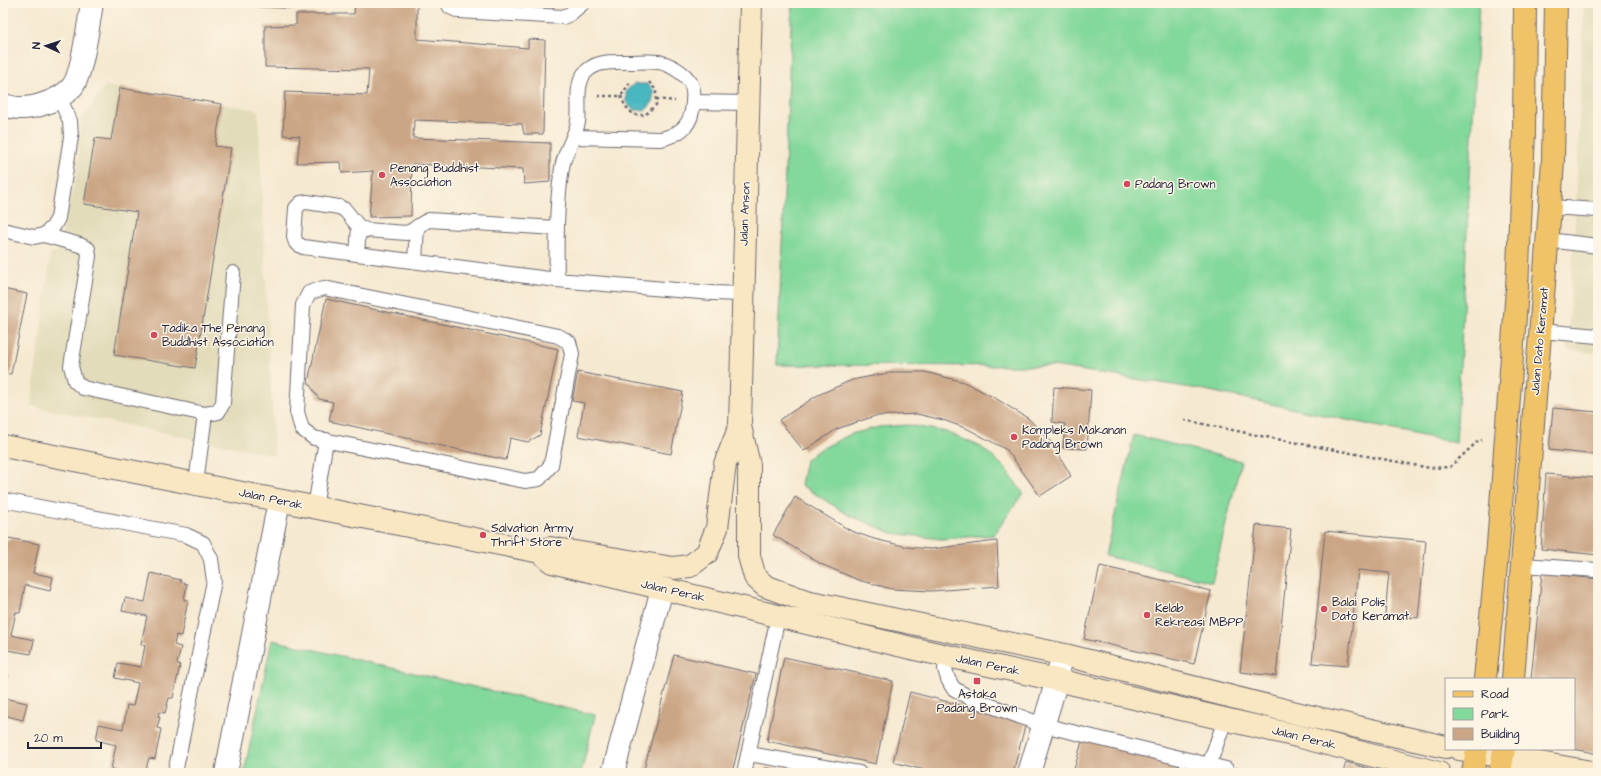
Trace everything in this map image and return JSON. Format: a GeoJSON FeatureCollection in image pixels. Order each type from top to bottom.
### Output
{"type":"FeatureCollection","features":[{"type":"Feature","properties":{"kind":"main road","name":"Jalan Anson"},"geometry":{"type":"LineString","coordinates":[[740,426],[751,3]]}},
{"type":"Feature","properties":{"kind":"main road"},"geometry":{"type":"LineString","coordinates":[[1485,678],[1498,545],[1517,289],[1524,133],[1525,3]]}},
{"type":"Feature","properties":{"kind":"main road","name":"Jalan Dato Keramat"},"geometry":{"type":"LineString","coordinates":[[1513,678],[1548,240],[1553,160],[1556,3]]}},
{"type":"Feature","properties":{"kind":"main road","name":"Jalan Perak"},"geometry":{"type":"LineString","coordinates":[[540,552],[550,548],[673,568],[690,566],[706,553],[717,528],[724,464],[740,426]]}},
{"type":"Feature","properties":{"kind":"main road","name":"Jalan Perak"},"geometry":{"type":"LineString","coordinates":[[740,426],[749,465],[749,556],[755,577],[765,586],[806,601],[1062,655],[1300,714],[1445,747]]}},
{"type":"Feature","properties":{"kind":"main road","name":"Jalan Perak"},"geometry":{"type":"LineString","coordinates":[[3,446],[540,552],[552,562],[731,604],[778,617],[1298,736],[1439,773]]}},
{"type":"Feature","properties":{"kind":"main road"},"geometry":{"type":"LineString","coordinates":[[1471,756],[1503,759],[1597,773]]}},
{"type":"Feature","properties":{"kind":"street"},"geometry":{"type":"LineString","coordinates":[[3,105],[17,108],[37,107],[59,97],[72,87],[80,68],[92,3]]}},
{"type":"Feature","properties":{"kind":"street"},"geometry":{"type":"LineString","coordinates":[[226,773],[279,501]]}},
{"type":"Feature","properties":{"kind":"street"},"geometry":{"type":"LineString","coordinates":[[613,773],[662,589]]}},
{"type":"Feature","properties":{"kind":"street"},"geometry":{"type":"LineString","coordinates":[[1029,773],[1057,680],[1062,655]]}},
{"type":"Feature","properties":{"kind":"lane"},"geometry":{"type":"LineString","coordinates":[[448,3],[450,7],[459,11],[563,17],[570,14],[583,3]]}},
{"type":"Feature","properties":{"kind":"lane"},"geometry":{"type":"LineString","coordinates":[[557,280],[556,228],[562,168],[564,158],[574,137],[578,122],[580,83],[582,79],[593,65],[607,62],[659,62],[674,68],[686,77],[693,88],[693,102],[690,118],[684,128],[674,136],[661,140],[574,137]]}},
{"type":"Feature","properties":{"kind":"lane"},"geometry":{"type":"LineString","coordinates":[[3,230],[34,237],[44,235],[53,228],[58,218],[71,137],[70,121],[59,97]]}},
{"type":"Feature","properties":{"kind":"lane"},"geometry":{"type":"LineString","coordinates":[[693,102],[748,103]]}},
{"type":"Feature","properties":{"kind":"lane"},"geometry":{"type":"LineString","coordinates":[[556,228],[429,220],[407,233],[366,230],[340,207],[307,202],[301,203],[296,208],[294,237],[296,244],[303,248],[557,280],[712,293],[743,294]]}},
{"type":"Feature","properties":{"kind":"lane"},"geometry":{"type":"LineString","coordinates":[[1550,207],[1598,210]]}},
{"type":"Feature","properties":{"kind":"lane"},"geometry":{"type":"LineString","coordinates":[[357,254],[360,226]]}},
{"type":"Feature","properties":{"kind":"lane"},"geometry":{"type":"LineString","coordinates":[[415,261],[417,227]]}},
{"type":"Feature","properties":{"kind":"lane"},"geometry":{"type":"LineString","coordinates":[[44,235],[80,245],[88,249],[89,256],[71,366],[75,380],[84,388],[205,414],[218,412],[223,403],[233,273]]}},
{"type":"Feature","properties":{"kind":"lane"},"geometry":{"type":"LineString","coordinates":[[1548,240],[1598,246]]}},
{"type":"Feature","properties":{"kind":"lane"},"geometry":{"type":"LineString","coordinates":[[324,288],[558,336],[569,342],[572,354],[551,465],[539,479],[525,482],[326,440],[314,438],[302,429],[297,412],[303,305],[309,293],[324,288]]}},
{"type":"Feature","properties":{"kind":"lane"},"geometry":{"type":"LineString","coordinates":[[1541,331],[1598,336]]}},
{"type":"Feature","properties":{"kind":"lane"},"geometry":{"type":"LineString","coordinates":[[196,483],[205,414]]}},
{"type":"Feature","properties":{"kind":"lane"},"geometry":{"type":"LineString","coordinates":[[315,508],[326,440]]}},
{"type":"Feature","properties":{"kind":"lane"},"geometry":{"type":"LineString","coordinates":[[3,502],[8,500],[186,535],[203,543],[211,559],[214,581],[175,773]]}},
{"type":"Feature","properties":{"kind":"lane"},"geometry":{"type":"LineString","coordinates":[[1522,564],[1597,570]]}},
{"type":"Feature","properties":{"kind":"lane"},"geometry":{"type":"LineString","coordinates":[[744,773],[778,617]]}},
{"type":"Feature","properties":{"kind":"lane"},"geometry":{"type":"LineString","coordinates":[[947,656],[945,669],[953,688],[970,698],[1044,725],[1226,768]]}},
{"type":"Feature","properties":{"kind":"lane"},"geometry":{"type":"LineString","coordinates":[[1210,765],[1225,720]]}},
{"type":"Feature","properties":{"kind":"lane"},"geometry":{"type":"LineString","coordinates":[[748,754],[859,773]]}},
{"type":"Feature","properties":{"kind":"path"},"geometry":{"type":"LineString","coordinates":[[620,96],[625,106],[634,115],[645,115],[656,105],[656,90],[647,80]]}},
{"type":"Feature","properties":{"kind":"path"},"geometry":{"type":"LineString","coordinates":[[620,96],[631,81],[636,81]]}},
{"type":"Feature","properties":{"kind":"path"},"geometry":{"type":"LineString","coordinates":[[579,95],[620,96]]}},
{"type":"Feature","properties":{"kind":"path"},"geometry":{"type":"LineString","coordinates":[[1184,420],[1430,468],[1450,467],[1478,441],[1506,434]]}},
{"type":"Feature","properties":{"kind":"shaded area"},"geometry":{"type":"Polygon","coordinates":[[[1584,3],[1598,3],[1598,353],[1567,350],[1576,208],[1584,3]]]}},
{"type":"Feature","properties":{"kind":"shaded area","name":"Tadika The Penang Buddhist Association"},"geometry":{"type":"Polygon","coordinates":[[[105,86],[258,110],[274,455],[31,406],[51,252],[57,253],[78,168],[80,120],[105,86]]]}},
{"type":"Feature","properties":{"kind":"green space","name":"Padang Brown"},"geometry":{"type":"Polygon","coordinates":[[[792,3],[1479,3],[1456,443],[1205,390],[1053,366],[777,365],[792,3]]]}},
{"type":"Feature","properties":{"kind":"green space"},"geometry":{"type":"Polygon","coordinates":[[[908,425],[947,432],[981,447],[1004,467],[1023,493],[994,535],[941,539],[892,533],[847,514],[801,485],[806,460],[817,451],[851,434],[879,427],[908,425]]]}},
{"type":"Feature","properties":{"kind":"green space"},"geometry":{"type":"Polygon","coordinates":[[[1134,435],[1241,461],[1212,582],[1105,556],[1134,435]]]}},
{"type":"Feature","properties":{"kind":"green space"},"geometry":{"type":"Polygon","coordinates":[[[272,640],[595,715],[581,773],[244,773],[272,640]]]}},
{"type":"Feature","properties":{"kind":"water"},"geometry":{"type":"Polygon","coordinates":[[[634,84],[647,84],[654,91],[652,103],[646,110],[633,110],[626,102],[626,91],[634,84]]]}},
{"type":"Feature","properties":{"kind":"building"},"geometry":{"type":"Polygon","coordinates":[[[258,3],[307,3],[307,9],[258,7],[258,3]]]}},
{"type":"Feature","properties":{"kind":"building"},"geometry":{"type":"Polygon","coordinates":[[[355,3],[417,3],[417,39],[528,48],[528,39],[545,40],[543,134],[524,134],[522,124],[414,120],[413,138],[550,143],[550,182],[524,184],[523,169],[412,164],[411,216],[369,217],[373,171],[342,173],[341,162],[297,163],[300,136],[283,135],[285,92],[367,95],[369,69],[265,67],[265,26],[296,25],[296,14],[354,14],[355,3]]]}},
{"type":"Feature","properties":{"kind":"building"},"geometry":{"type":"Polygon","coordinates":[[[548,3],[558,3],[553,8],[548,3]]]}},
{"type":"Feature","properties":{"kind":"building"},"geometry":{"type":"Polygon","coordinates":[[[120,88],[222,104],[215,146],[231,148],[195,368],[114,355],[137,212],[84,204],[95,138],[111,140],[120,88]]]}},
{"type":"Feature","properties":{"kind":"building"},"geometry":{"type":"Polygon","coordinates":[[[3,289],[27,294],[11,374],[3,373],[3,289]]]}},
{"type":"Feature","properties":{"kind":"building"},"geometry":{"type":"Polygon","coordinates":[[[326,299],[558,349],[540,435],[528,442],[510,438],[506,460],[329,421],[333,402],[319,399],[308,382],[326,299]]]}},
{"type":"Feature","properties":{"kind":"building"},"geometry":{"type":"Polygon","coordinates":[[[578,372],[683,392],[671,454],[578,436],[584,403],[572,401],[578,372]]]}},
{"type":"Feature","properties":{"kind":"building","name":"Kompleks Makanan Padang Brown"},"geometry":{"type":"Polygon","coordinates":[[[893,372],[925,372],[964,382],[995,398],[1029,419],[1053,444],[1071,476],[1040,496],[1007,450],[968,429],[943,420],[917,414],[875,416],[837,429],[804,451],[779,420],[818,395],[852,380],[893,372]]]}},
{"type":"Feature","properties":{"kind":"building"},"geometry":{"type":"Polygon","coordinates":[[[1054,387],[1091,390],[1087,449],[1063,448],[1065,424],[1052,422],[1054,387]]]}},
{"type":"Feature","properties":{"kind":"building"},"geometry":{"type":"Polygon","coordinates":[[[1553,408],[1598,412],[1598,455],[1549,450],[1553,408]]]}},
{"type":"Feature","properties":{"kind":"building"},"geometry":{"type":"Polygon","coordinates":[[[1546,474],[1598,478],[1598,555],[1541,549],[1546,474]]]}},
{"type":"Feature","properties":{"kind":"building"},"geometry":{"type":"Polygon","coordinates":[[[795,497],[851,531],[874,539],[908,547],[931,549],[997,541],[999,586],[931,591],[892,589],[858,580],[821,564],[773,535],[795,497]]]}},
{"type":"Feature","properties":{"kind":"building"},"geometry":{"type":"Polygon","coordinates":[[[1256,525],[1291,529],[1276,676],[1240,672],[1256,525]]]}},
{"type":"Feature","properties":{"kind":"building"},"geometry":{"type":"Polygon","coordinates":[[[1325,531],[1426,541],[1418,618],[1385,615],[1389,573],[1358,570],[1348,666],[1312,663],[1325,531]]]}},
{"type":"Feature","properties":{"kind":"building"},"geometry":{"type":"Polygon","coordinates":[[[9,538],[39,544],[33,573],[53,577],[50,591],[25,585],[20,613],[16,612],[11,635],[34,640],[31,654],[7,650],[4,667],[3,539],[8,541],[9,538]]]}},
{"type":"Feature","properties":{"kind":"building","name":"Kelab Rekreasi MBPP"},"geometry":{"type":"Polygon","coordinates":[[[1100,566],[1211,591],[1194,664],[1084,639],[1100,566]]]}},
{"type":"Feature","properties":{"kind":"building"},"geometry":{"type":"Polygon","coordinates":[[[151,573],[181,580],[180,582],[187,584],[184,600],[188,600],[181,636],[176,635],[174,645],[181,647],[177,664],[180,665],[173,698],[169,698],[165,713],[159,712],[158,717],[160,717],[157,728],[161,729],[155,759],[149,758],[145,773],[129,773],[111,769],[116,745],[96,740],[99,724],[123,729],[127,705],[133,706],[138,683],[115,678],[118,663],[141,667],[145,645],[141,644],[147,616],[122,611],[125,598],[145,602],[151,573]]]}},
{"type":"Feature","properties":{"kind":"building"},"geometry":{"type":"Polygon","coordinates":[[[1542,573],[1598,579],[1598,754],[1575,749],[1575,678],[1531,678],[1542,573]]]}},
{"type":"Feature","properties":{"kind":"building"},"geometry":{"type":"Polygon","coordinates":[[[674,655],[756,674],[732,773],[643,773],[674,655]]]}},
{"type":"Feature","properties":{"kind":"building"},"geometry":{"type":"Polygon","coordinates":[[[784,657],[893,681],[876,764],[767,741],[784,657]]]}},
{"type":"Feature","properties":{"kind":"building"},"geometry":{"type":"Polygon","coordinates":[[[3,673],[8,674],[4,695],[3,695],[3,673]]]}},
{"type":"Feature","properties":{"kind":"building"},"geometry":{"type":"Polygon","coordinates":[[[910,692],[1026,722],[1013,773],[936,773],[893,762],[910,692]]]}},
{"type":"Feature","properties":{"kind":"building"},"geometry":{"type":"Polygon","coordinates":[[[3,698],[27,703],[23,720],[3,715],[3,698]]]}},
{"type":"Feature","properties":{"kind":"building"},"geometry":{"type":"Polygon","coordinates":[[[1083,738],[1203,772],[1073,773],[1083,738]]]}},
{"type":"Feature","properties":{"kind":"building"},"geometry":{"type":"Polygon","coordinates":[[[1346,762],[1384,773],[1343,773],[1346,762]]]}},
{"type":"Feature","properties":{"kind":"building"},"geometry":{"type":"Polygon","coordinates":[[[766,768],[789,772],[789,773],[765,773],[766,768]]]}},
{"type":"Feature","properties":{"kind":"building"},"geometry":{"type":"Polygon","coordinates":[[[1233,770],[1246,772],[1246,773],[1232,773],[1233,770]]]}},
{"type":"Feature","properties":{"kind":"place","name":"Penang Buddhist Association"},"geometry":{"type":"Point","coordinates":[382,175]}},
{"type":"Feature","properties":{"kind":"place","name":"Padang Brown"},"geometry":{"type":"Point","coordinates":[1127,184]}},
{"type":"Feature","properties":{"kind":"place","name":"Tadika The Penang Buddhist Association"},"geometry":{"type":"Point","coordinates":[154,335]}},
{"type":"Feature","properties":{"kind":"place","name":"Kompleks Makanan Padang Brown"},"geometry":{"type":"Point","coordinates":[1014,437]}},
{"type":"Feature","properties":{"kind":"place","name":"Salvation Army Thrift Store"},"geometry":{"type":"Point","coordinates":[483,535]}},
{"type":"Feature","properties":{"kind":"place","name":"Balai Polis Dato Keramat"},"geometry":{"type":"Point","coordinates":[1324,609]}},
{"type":"Feature","properties":{"kind":"place","name":"Kelab Rekreasi MBPP"},"geometry":{"type":"Point","coordinates":[1147,615]}},
{"type":"Feature","properties":{"kind":"place","name":"Astaka Padang Brown"},"geometry":{"type":"Point","coordinates":[977,681]}}]}
